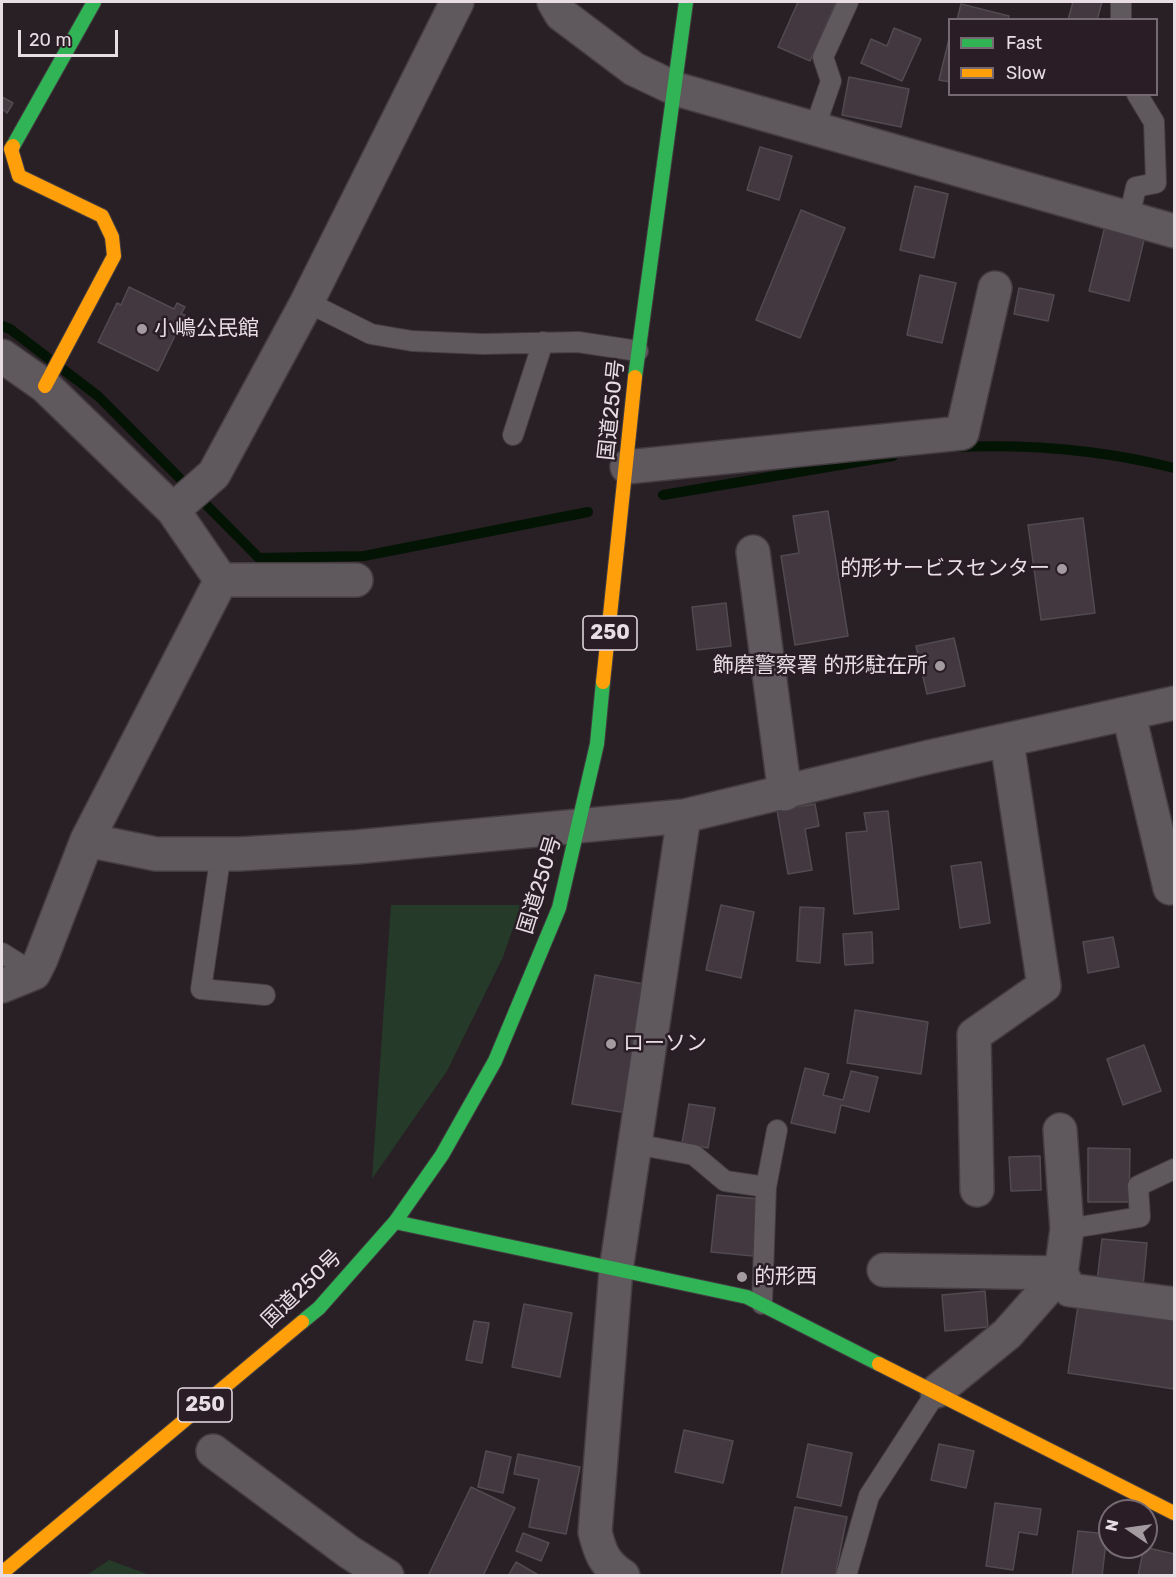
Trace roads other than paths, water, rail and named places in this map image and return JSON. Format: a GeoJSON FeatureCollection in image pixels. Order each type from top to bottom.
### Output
{"type":"FeatureCollection","features":[{"type":"Feature","properties":{"kind":"main road"},"geometry":{"type":"LineString","coordinates":[[47,382],[114,256],[112,237],[102,216],[20,176],[11,149],[94,2]]}},
{"type":"Feature","properties":{"kind":"main road","name":"国道250号"},"geometry":{"type":"LineString","coordinates":[[2,1573],[319,1308],[395,1222],[442,1155],[495,1061],[559,908],[580,826],[597,744],[638,351],[676,89],[686,2]]}},
{"type":"Feature","properties":{"kind":"main road"},"geometry":{"type":"LineString","coordinates":[[395,1222],[747,1297],[937,1391],[1174,1513]]}},
{"type":"Feature","properties":{"kind":"street"},"geometry":{"type":"LineString","coordinates":[[177,507],[214,474],[307,302],[457,2]]}},
{"type":"Feature","properties":{"kind":"street"},"geometry":{"type":"LineString","coordinates":[[554,2],[561,14],[634,69],[676,89],[1174,231]]}},
{"type":"Feature","properties":{"kind":"street"},"geometry":{"type":"LineString","coordinates":[[627,467],[962,433],[995,288]]}},
{"type":"Feature","properties":{"kind":"street"},"geometry":{"type":"LineString","coordinates":[[2,356],[47,382],[177,507],[220,580]]}},
{"type":"Feature","properties":{"kind":"street"},"geometry":{"type":"LineString","coordinates":[[753,552],[785,794]]}},
{"type":"Feature","properties":{"kind":"street"},"geometry":{"type":"LineString","coordinates":[[220,580],[356,580]]}},
{"type":"Feature","properties":{"kind":"street"},"geometry":{"type":"LineString","coordinates":[[2,986],[34,973],[87,840],[220,580]]}},
{"type":"Feature","properties":{"kind":"street"},"geometry":{"type":"LineString","coordinates":[[87,840],[156,854],[221,853],[356,847],[684,816],[785,794],[929,757],[1007,742],[1174,703]]}},
{"type":"Feature","properties":{"kind":"street"},"geometry":{"type":"LineString","coordinates":[[1129,715],[1170,888]]}},
{"type":"Feature","properties":{"kind":"street"},"geometry":{"type":"LineString","coordinates":[[977,1190],[974,1035],[1044,986],[1007,742]]}},
{"type":"Feature","properties":{"kind":"street"},"geometry":{"type":"LineString","coordinates":[[623,1575],[611,1569],[601,1556],[595,1532],[616,1270],[684,816]]}},
{"type":"Feature","properties":{"kind":"street"},"geometry":{"type":"LineString","coordinates":[[937,1391],[1007,1334],[1061,1273],[1067,1229],[1060,1130]]}},
{"type":"Feature","properties":{"kind":"street"},"geometry":{"type":"LineString","coordinates":[[884,1270],[1061,1273]]}},
{"type":"Feature","properties":{"kind":"street"},"geometry":{"type":"LineString","coordinates":[[1061,1273],[1070,1290],[1174,1304]]}},
{"type":"Feature","properties":{"kind":"street"},"geometry":{"type":"LineString","coordinates":[[213,1451],[349,1552],[387,1575]]}},
{"type":"Feature","properties":{"kind":"lane"},"geometry":{"type":"LineString","coordinates":[[814,130],[831,81],[823,57],[848,2]]}},
{"type":"Feature","properties":{"kind":"lane"},"geometry":{"type":"LineString","coordinates":[[1121,2],[1121,18]]}},
{"type":"Feature","properties":{"kind":"lane"},"geometry":{"type":"LineString","coordinates":[[1129,218],[1136,187],[1156,183],[1154,122],[1138,96]]}},
{"type":"Feature","properties":{"kind":"lane"},"geometry":{"type":"LineString","coordinates":[[307,302],[371,334],[402,339],[483,344],[578,342],[638,351]]}},
{"type":"Feature","properties":{"kind":"lane"},"geometry":{"type":"LineString","coordinates":[[513,435],[543,342]]}},
{"type":"Feature","properties":{"kind":"lane"},"geometry":{"type":"LineString","coordinates":[[221,853],[201,989],[265,995]]}},
{"type":"Feature","properties":{"kind":"lane"},"geometry":{"type":"LineString","coordinates":[[2,953],[34,973]]}},
{"type":"Feature","properties":{"kind":"lane"},"geometry":{"type":"LineString","coordinates":[[762,1304],[766,1186],[777,1130]]}},
{"type":"Feature","properties":{"kind":"lane"},"geometry":{"type":"LineString","coordinates":[[635,1143],[694,1155],[725,1181],[766,1186]]}},
{"type":"Feature","properties":{"kind":"lane"},"geometry":{"type":"LineString","coordinates":[[1067,1229],[1140,1217],[1138,1186],[1174,1169]]}},
{"type":"Feature","properties":{"kind":"lane"},"geometry":{"type":"LineString","coordinates":[[846,1575],[869,1496],[937,1391]]}},
{"type":"Feature","properties":{"kind":"waterway"},"geometry":{"type":"LineString","coordinates":[[2,326],[10,329],[98,396],[259,558],[364,556],[588,512]]}},
{"type":"Feature","properties":{"kind":"waterway"},"geometry":{"type":"LineString","coordinates":[[956,447],[1011,446],[1066,450],[1120,457],[1174,468]]}},
{"type":"Feature","properties":{"kind":"waterway"},"geometry":{"type":"LineString","coordinates":[[663,495],[893,456]]}},
{"type":"Feature","properties":{"kind":"place","name":"小嶋公民館"},"geometry":{"type":"Point","coordinates":[142,329]}},
{"type":"Feature","properties":{"kind":"place","name":"的形サービスセンター"},"geometry":{"type":"Point","coordinates":[1062,569]}},
{"type":"Feature","properties":{"kind":"place","name":"飾磨警察署 的形駐在所"},"geometry":{"type":"Point","coordinates":[940,666]}},
{"type":"Feature","properties":{"kind":"place","name":"ローソン"},"geometry":{"type":"Point","coordinates":[611,1044]}},
{"type":"Feature","properties":{"kind":"place","name":"的形西"},"geometry":{"type":"Point","coordinates":[742,1277]}}]}
